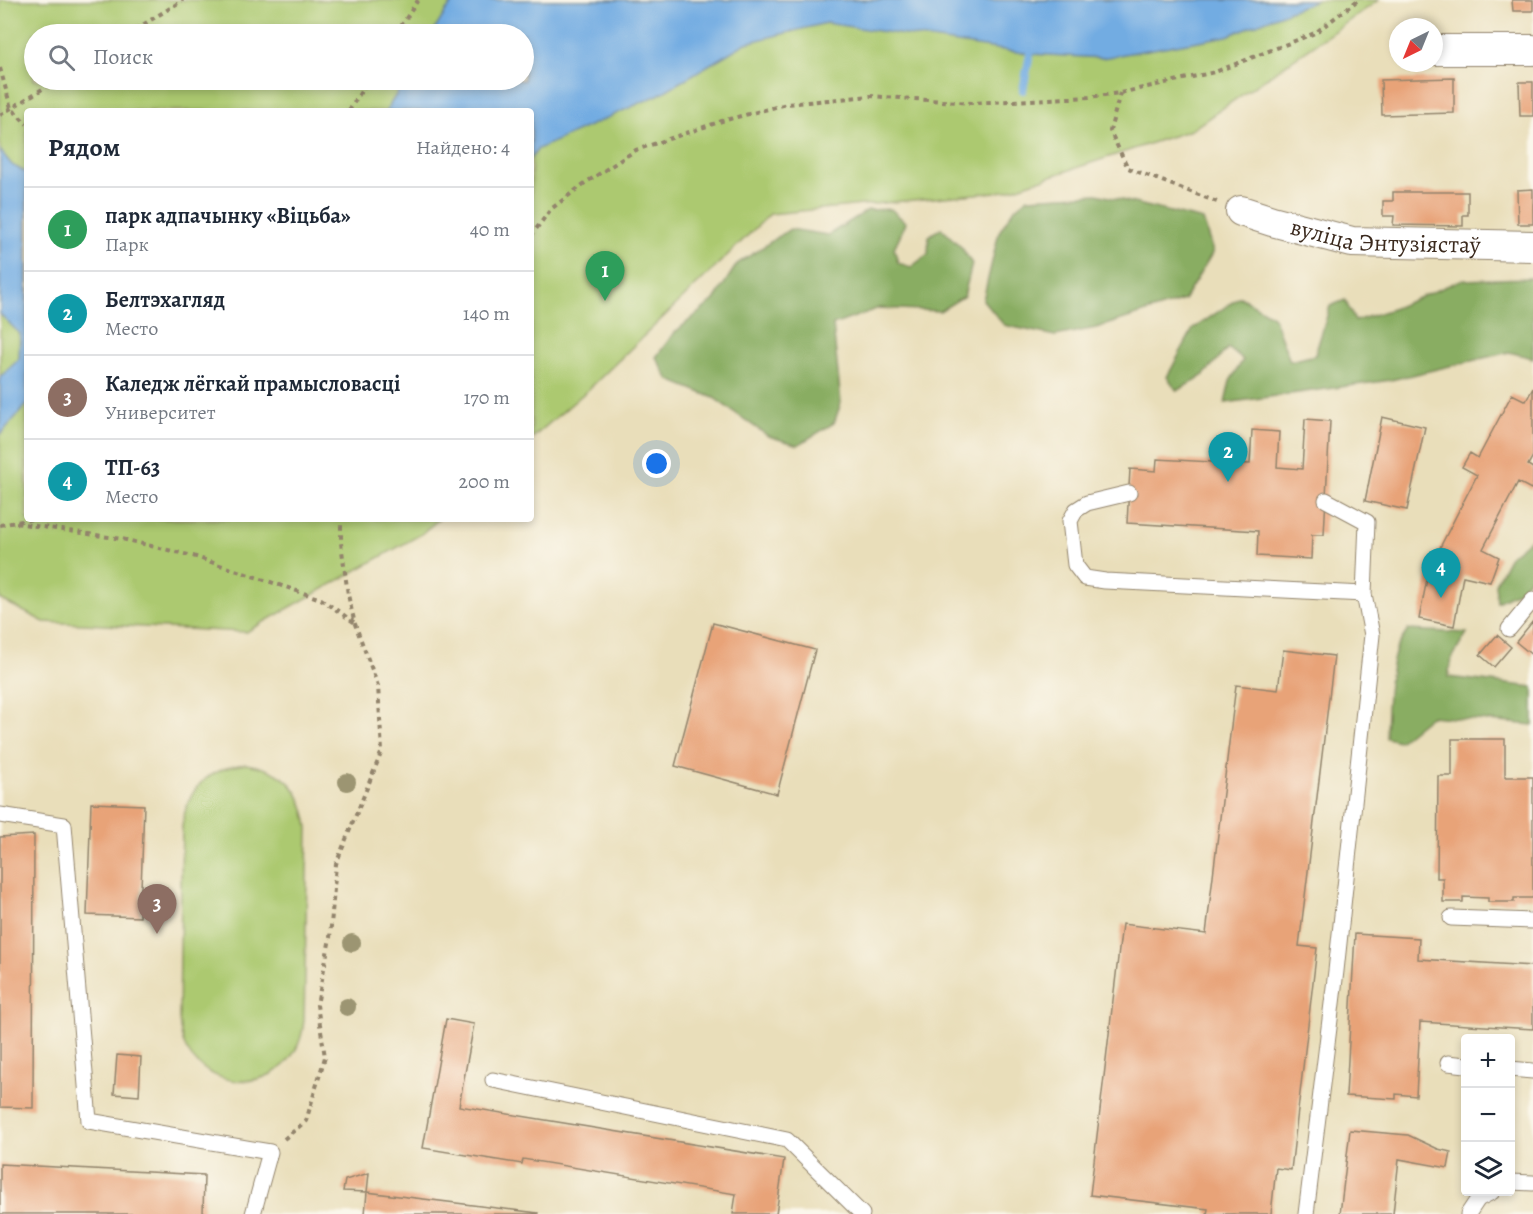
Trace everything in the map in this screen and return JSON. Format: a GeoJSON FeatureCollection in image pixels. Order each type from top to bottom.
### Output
{"type":"FeatureCollection","features":[{"type":"Feature","properties":{"kind":"street"},"geometry":{"type":"LineString","coordinates":[[1443,50],[1533,50]]}},
{"type":"Feature","properties":{"kind":"street","name":"вуліца Энтузіястаў"},"geometry":{"type":"LineString","coordinates":[[1241,211],[1352,242],[1533,246]]}},
{"type":"Feature","properties":{"kind":"lane"},"geometry":{"type":"LineString","coordinates":[[1129,493],[1087,503],[1076,510],[1070,521],[1075,565],[1085,578],[1364,594]]}},
{"type":"Feature","properties":{"kind":"lane"},"geometry":{"type":"LineString","coordinates":[[1306,1214],[1336,971],[1372,635],[1364,594],[1367,522],[1326,500]]}},
{"type":"Feature","properties":{"kind":"lane"},"geometry":{"type":"LineString","coordinates":[[1509,629],[1533,600]]}},
{"type":"Feature","properties":{"kind":"lane"},"geometry":{"type":"LineString","coordinates":[[0,815],[64,825],[89,1121],[270,1152],[253,1214]]}},
{"type":"Feature","properties":{"kind":"lane"},"geometry":{"type":"LineString","coordinates":[[1451,918],[1533,921]]}},
{"type":"Feature","properties":{"kind":"lane"},"geometry":{"type":"LineString","coordinates":[[1448,1063],[1461,1064]]}},
{"type":"Feature","properties":{"kind":"lane"},"geometry":{"type":"LineString","coordinates":[[1515,1069],[1533,1071]]}},
{"type":"Feature","properties":{"kind":"lane"},"geometry":{"type":"LineString","coordinates":[[493,1080],[787,1140],[862,1214]]}},
{"type":"Feature","properties":{"kind":"lane"},"geometry":{"type":"LineString","coordinates":[[1515,1182],[1533,1183]]}},
{"type":"Feature","properties":{"kind":"lane"},"geometry":{"type":"LineString","coordinates":[[1468,1214],[1478,1199],[1483,1196]]}},
{"type":"Feature","properties":{"kind":"path"},"geometry":{"type":"LineString","coordinates":[[144,24],[183,0]]}},
{"type":"Feature","properties":{"kind":"path"},"geometry":{"type":"LineString","coordinates":[[402,24],[418,0]]}},
{"type":"Feature","properties":{"kind":"path"},"geometry":{"type":"LineString","coordinates":[[534,232],[551,209],[585,183],[636,150],[722,122],[788,104],[870,96],[972,103],[1089,97],[1120,93],[1226,68],[1315,33],[1358,0]]}},
{"type":"Feature","properties":{"kind":"path"},"geometry":{"type":"LineString","coordinates":[[0,68],[11,108],[24,121]]}},
{"type":"Feature","properties":{"kind":"path"},"geometry":{"type":"LineString","coordinates":[[0,115],[41,90]]}},
{"type":"Feature","properties":{"kind":"path"},"geometry":{"type":"LineString","coordinates":[[351,108],[362,90]]}},
{"type":"Feature","properties":{"kind":"path"},"geometry":{"type":"LineString","coordinates":[[1120,93],[1110,131],[1128,168],[1241,211]]}},
{"type":"Feature","properties":{"kind":"path"},"geometry":{"type":"LineString","coordinates":[[0,525],[24,521]]}},
{"type":"Feature","properties":{"kind":"path"},"geometry":{"type":"LineString","coordinates":[[270,1152],[306,1121],[325,1057],[316,1005],[330,938],[336,864],[382,751],[378,686],[355,624],[348,595],[341,543],[341,522]]}},
{"type":"Feature","properties":{"kind":"path"},"geometry":{"type":"LineString","coordinates":[[16,523],[122,539],[193,556],[321,599],[355,624]]}},
{"type":"Feature","properties":{"kind":"green space"},"geometry":{"type":"Polygon","coordinates":[[[0,0],[1379,0],[1191,130],[1006,191],[770,214],[589,389],[534,436],[534,108],[24,108],[24,522],[435,522],[420,535],[246,632],[44,622],[0,599],[0,0]]]}},
{"type":"Feature","properties":{"kind":"green space"},"geometry":{"type":"Polygon","coordinates":[[[1097,194],[1203,220],[1213,252],[1184,300],[1096,328],[1055,336],[1004,325],[983,300],[999,232],[1014,209],[1028,198],[1097,194]]]}},
{"type":"Feature","properties":{"kind":"green space"},"geometry":{"type":"Polygon","coordinates":[[[891,209],[906,223],[894,248],[898,263],[911,267],[928,254],[929,236],[941,228],[962,248],[972,264],[964,296],[940,311],[879,308],[833,325],[841,403],[834,423],[798,445],[768,436],[714,398],[669,380],[656,357],[674,333],[714,300],[737,264],[790,229],[828,235],[868,210],[891,209]]]}},
{"type":"Feature","properties":{"kind":"green space"},"geometry":{"type":"Polygon","coordinates":[[[1533,278],[1533,358],[1509,352],[1391,380],[1225,403],[1230,381],[1243,360],[1228,348],[1204,375],[1177,391],[1167,377],[1193,329],[1240,297],[1273,316],[1290,361],[1315,355],[1330,306],[1345,300],[1355,321],[1392,309],[1461,280],[1533,278]]]}},
{"type":"Feature","properties":{"kind":"green space"},"geometry":{"type":"Polygon","coordinates":[[[1533,537],[1533,573],[1521,590],[1497,602],[1495,584],[1510,556],[1533,537]]]}},
{"type":"Feature","properties":{"kind":"green space"},"geometry":{"type":"Polygon","coordinates":[[[1408,630],[1467,633],[1451,660],[1448,677],[1533,687],[1533,725],[1430,716],[1399,741],[1386,738],[1391,671],[1396,650],[1408,630]]]}},
{"type":"Feature","properties":{"kind":"green space"},"geometry":{"type":"Polygon","coordinates":[[[246,764],[271,771],[290,784],[302,802],[308,828],[304,1020],[301,1036],[295,1051],[285,1064],[272,1074],[241,1081],[225,1079],[210,1073],[197,1063],[187,1050],[181,1034],[179,1018],[182,826],[189,801],[202,782],[220,770],[246,764]]]}},
{"type":"Feature","properties":{"kind":"water"},"geometry":{"type":"Polygon","coordinates":[[[455,0],[1317,0],[1227,36],[1102,58],[1030,54],[826,23],[746,43],[660,94],[538,149],[534,154],[534,108],[388,108],[399,90],[534,90],[534,24],[438,24],[455,0]]]}},
{"type":"Feature","properties":{"kind":"water"},"geometry":{"type":"Polygon","coordinates":[[[0,150],[12,165],[24,171],[24,407],[0,435],[0,377],[19,359],[20,334],[0,314],[0,150]]]}},
{"type":"Feature","properties":{"kind":"building"},"geometry":{"type":"Polygon","coordinates":[[[1512,0],[1533,0],[1533,11],[1513,11],[1512,0]]]}},
{"type":"Feature","properties":{"kind":"building"},"geometry":{"type":"Polygon","coordinates":[[[1454,78],[1454,113],[1382,115],[1381,80],[1454,78]]]}},
{"type":"Feature","properties":{"kind":"building"},"geometry":{"type":"Polygon","coordinates":[[[1519,82],[1533,82],[1533,116],[1520,116],[1519,82]]]}},
{"type":"Feature","properties":{"kind":"building"},"geometry":{"type":"Polygon","coordinates":[[[1533,189],[1533,224],[1518,224],[1517,190],[1533,189]]]}},
{"type":"Feature","properties":{"kind":"building"},"geometry":{"type":"Polygon","coordinates":[[[1393,192],[1468,192],[1468,215],[1463,215],[1463,226],[1393,225],[1394,216],[1383,216],[1383,201],[1393,201],[1393,192]]]}},
{"type":"Feature","properties":{"kind":"building"},"geometry":{"type":"Polygon","coordinates":[[[1533,388],[1533,456],[1528,465],[1533,468],[1533,485],[1531,489],[1518,482],[1483,549],[1499,557],[1490,582],[1463,576],[1454,626],[1419,619],[1429,569],[1477,475],[1462,467],[1470,453],[1478,458],[1512,394],[1526,401],[1533,388]]]}},
{"type":"Feature","properties":{"kind":"building"},"geometry":{"type":"Polygon","coordinates":[[[1382,417],[1425,427],[1407,510],[1365,501],[1382,417]]]}},
{"type":"Feature","properties":{"kind":"building"},"geometry":{"type":"Polygon","coordinates":[[[1305,419],[1330,421],[1324,535],[1312,535],[1311,559],[1257,556],[1258,531],[1127,523],[1130,469],[1156,471],[1157,459],[1250,464],[1252,430],[1279,432],[1277,467],[1302,469],[1305,419]]]}},
{"type":"Feature","properties":{"kind":"building"},"geometry":{"type":"Polygon","coordinates":[[[1533,621],[1533,656],[1516,642],[1533,621]]]}},
{"type":"Feature","properties":{"kind":"building"},"geometry":{"type":"Polygon","coordinates":[[[713,623],[815,650],[777,794],[675,766],[713,623]]]}},
{"type":"Feature","properties":{"kind":"building"},"geometry":{"type":"Polygon","coordinates":[[[1497,635],[1511,647],[1494,667],[1480,655],[1497,635]]]}},
{"type":"Feature","properties":{"kind":"building"},"geometry":{"type":"Polygon","coordinates":[[[1283,650],[1334,656],[1299,946],[1317,948],[1291,1170],[1276,1168],[1271,1214],[1207,1214],[1208,1209],[1090,1195],[1122,924],[1206,934],[1236,685],[1278,690],[1283,650]]]}},
{"type":"Feature","properties":{"kind":"building"},"geometry":{"type":"Polygon","coordinates":[[[1452,739],[1505,739],[1505,777],[1533,777],[1533,898],[1514,898],[1514,902],[1488,902],[1488,898],[1463,897],[1463,902],[1443,902],[1443,878],[1437,878],[1438,776],[1452,776],[1452,739]]]}},
{"type":"Feature","properties":{"kind":"building"},"geometry":{"type":"Polygon","coordinates":[[[91,803],[144,805],[140,917],[87,915],[91,803]]]}},
{"type":"Feature","properties":{"kind":"building"},"geometry":{"type":"Polygon","coordinates":[[[34,835],[33,1108],[0,1107],[0,837],[34,835]]]}},
{"type":"Feature","properties":{"kind":"building"},"geometry":{"type":"Polygon","coordinates":[[[1355,934],[1419,938],[1418,959],[1533,966],[1533,1029],[1420,1022],[1416,1096],[1396,1094],[1396,1099],[1346,1096],[1355,934]]]}},
{"type":"Feature","properties":{"kind":"building"},"geometry":{"type":"Polygon","coordinates":[[[446,1019],[474,1024],[459,1106],[784,1159],[776,1214],[733,1214],[736,1194],[523,1159],[522,1164],[423,1148],[446,1019]]]}},
{"type":"Feature","properties":{"kind":"building"},"geometry":{"type":"Polygon","coordinates":[[[117,1055],[141,1057],[139,1096],[114,1094],[117,1055]]]}},
{"type":"Feature","properties":{"kind":"building"},"geometry":{"type":"Polygon","coordinates":[[[1350,1130],[1408,1135],[1438,1149],[1451,1152],[1448,1168],[1399,1159],[1393,1214],[1340,1214],[1350,1130]]]}},
{"type":"Feature","properties":{"kind":"building"},"geometry":{"type":"Polygon","coordinates":[[[0,1164],[204,1175],[203,1214],[0,1214],[0,1164]]]}},
{"type":"Feature","properties":{"kind":"building"},"geometry":{"type":"Polygon","coordinates":[[[369,1173],[367,1192],[343,1191],[345,1180],[369,1173]]]}},
{"type":"Feature","properties":{"kind":"building"},"geometry":{"type":"Polygon","coordinates":[[[367,1192],[538,1213],[538,1214],[365,1214],[367,1192]]]}},
{"type":"Feature","properties":{"kind":"waterway"},"geometry":{"type":"LineString","coordinates":[[1023,90],[1030,54]]}},
{"type":"Feature","properties":{"kind":"place","name":"парк адпачынку «Віцьба»"},"geometry":{"type":"Point","coordinates":[605,301]}},
{"type":"Feature","properties":{"kind":"place","name":"Белтэхагляд"},"geometry":{"type":"Point","coordinates":[1228,482]}},
{"type":"Feature","properties":{"kind":"place","name":"ТП-63"},"geometry":{"type":"Point","coordinates":[1441,598]}},
{"type":"Feature","properties":{"kind":"place","name":"Каледж лёгкай прамысловасці"},"geometry":{"type":"Point","coordinates":[157,934]}}]}
